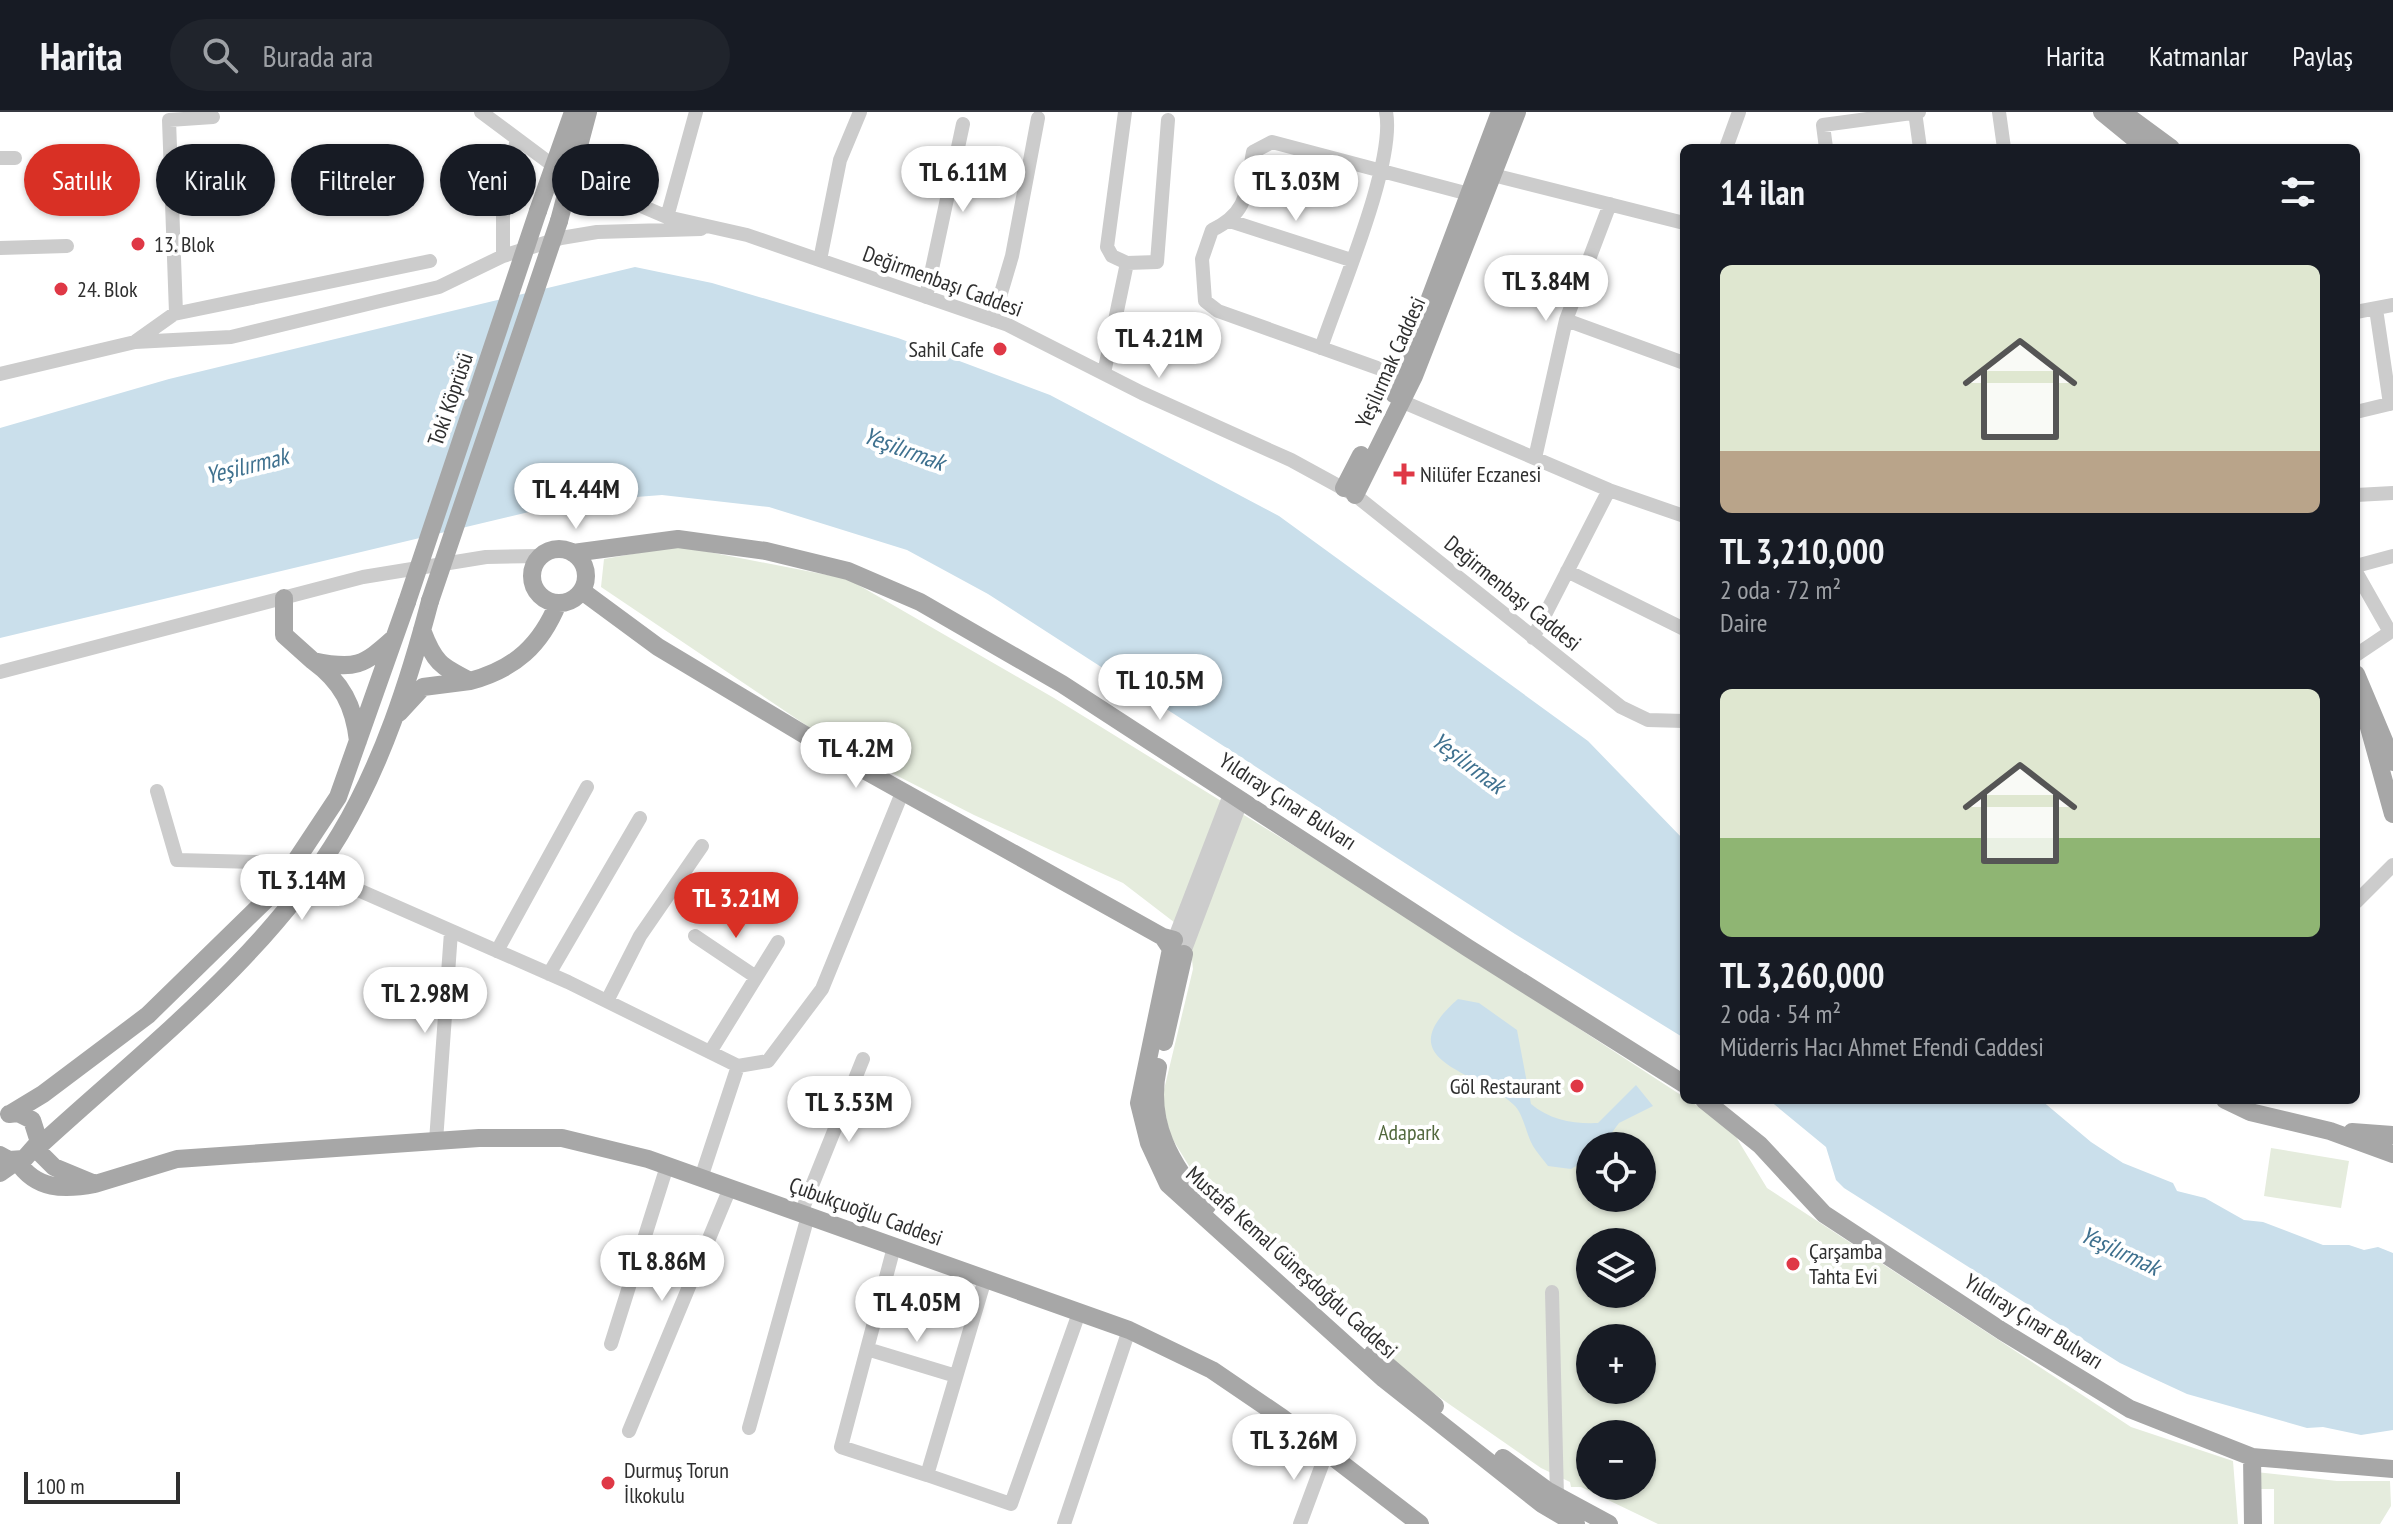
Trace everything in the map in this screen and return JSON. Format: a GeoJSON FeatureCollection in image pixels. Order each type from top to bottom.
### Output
{"type":"FeatureCollection","features":[{"type":"Feature","properties":{"kind":"main road"},"geometry":{"type":"LineString","coordinates":[[567,144],[573,112]]}},
{"type":"Feature","properties":{"kind":"main road"},"geometry":{"type":"LineString","coordinates":[[574,144],[588,112]]}},
{"type":"Feature","properties":{"kind":"main road","name":"Yeşilırmak Caddesi"},"geometry":{"type":"LineString","coordinates":[[1349,492],[1400,376],[1500,112]]}},
{"type":"Feature","properties":{"kind":"main road","name":"Yeşilırmak Caddesi"},"geometry":{"type":"LineString","coordinates":[[1349,492],[1401,401],[1517,112]]}},
{"type":"Feature","properties":{"kind":"main road"},"geometry":{"type":"LineString","coordinates":[[2102,112],[2141,144]]}},
{"type":"Feature","properties":{"kind":"main road"},"geometry":{"type":"LineString","coordinates":[[2122,112],[2166,144]]}},
{"type":"Feature","properties":{"kind":"main road","name":"Toki Köprüsü"},"geometry":{"type":"LineString","coordinates":[[5,1116],[43,1094],[148,1015],[277,889],[338,797],[359,746],[538,211],[552,188]]}},
{"type":"Feature","properties":{"kind":"main road"},"geometry":{"type":"LineString","coordinates":[[0,1173],[8,1158],[36,1149],[246,953],[315,871],[340,835],[370,778],[390,725],[559,216]]}},
{"type":"Feature","properties":{"kind":"main road","name":"Yıldıray Çınar Bulvarı"},"geometry":{"type":"LineString","coordinates":[[573,553],[678,539],[766,551],[848,571],[920,602],[1062,684],[1468,948],[1680,1081]]}},
{"type":"Feature","properties":{"kind":"main road"},"geometry":{"type":"LineString","coordinates":[[556,549],[573,553],[584,566],[582,591],[575,598],[558,603],[541,597],[532,572],[541,556],[556,549]]}},
{"type":"Feature","properties":{"kind":"main road"},"geometry":{"type":"LineString","coordinates":[[582,591],[658,647],[902,793],[1176,945],[1153,1102],[1161,1138],[1182,1177],[1224,1224],[1394,1380]]}},
{"type":"Feature","properties":{"kind":"main road"},"geometry":{"type":"LineString","coordinates":[[284,598],[284,635],[329,673],[347,695],[355,716],[359,746]]}},
{"type":"Feature","properties":{"kind":"main road"},"geometry":{"type":"LineString","coordinates":[[390,725],[408,699],[423,687],[494,675],[531,650],[548,629],[558,603]]}},
{"type":"Feature","properties":{"kind":"main road"},"geometry":{"type":"LineString","coordinates":[[422,630],[431,653],[441,666],[470,681]]}},
{"type":"Feature","properties":{"kind":"main road"},"geometry":{"type":"LineString","coordinates":[[313,661],[351,667],[364,663],[396,636]]}},
{"type":"Feature","properties":{"kind":"main road"},"geometry":{"type":"LineString","coordinates":[[2360,683],[2392,754]]}},
{"type":"Feature","properties":{"kind":"main road"},"geometry":{"type":"LineString","coordinates":[[2360,704],[2393,814]]}},
{"type":"Feature","properties":{"kind":"main road","name":"Yıldıray Çınar Bulvarı"},"geometry":{"type":"LineString","coordinates":[[1709,1104],[1760,1145],[1824,1214],[1989,1323],[2130,1409],[2252,1457],[2393,1469]]}},
{"type":"Feature","properties":{"kind":"main road"},"geometry":{"type":"LineString","coordinates":[[2242,1104],[2393,1154]]}},
{"type":"Feature","properties":{"kind":"main road"},"geometry":{"type":"LineString","coordinates":[[5,1116],[25,1115],[37,1126],[36,1149],[54,1167],[95,1184]]}},
{"type":"Feature","properties":{"kind":"main road"},"geometry":{"type":"LineString","coordinates":[[2330,1131],[2393,1135]]}},
{"type":"Feature","properties":{"kind":"main road","name":"Çubukçuoğlu Caddesi"},"geometry":{"type":"LineString","coordinates":[[8,1158],[35,1180],[55,1188],[95,1184],[177,1159],[436,1141],[562,1138],[667,1166],[1129,1330],[1212,1370],[1281,1417],[1420,1524]]}},
{"type":"Feature","properties":{"kind":"main road","name":"Mustafa Kemal Güneşdoğdu Caddesi"},"geometry":{"type":"LineString","coordinates":[[1394,1380],[1557,1497],[1609,1524]]}},
{"type":"Feature","properties":{"kind":"main road","name":"Mustafa Kemal Güneşdoğdu Caddesi"},"geometry":{"type":"LineString","coordinates":[[1394,1380],[1542,1504],[1576,1524]]}},
{"type":"Feature","properties":{"kind":"main road"},"geometry":{"type":"LineString","coordinates":[[2252,1457],[2253,1524]]}},
{"type":"Feature","properties":{"kind":"street","name":"Değirmenbaşı Caddesi"},"geometry":{"type":"LineString","coordinates":[[481,112],[552,164]]}},
{"type":"Feature","properties":{"kind":"street"},"geometry":{"type":"LineString","coordinates":[[667,217],[696,112]]}},
{"type":"Feature","properties":{"kind":"street"},"geometry":{"type":"LineString","coordinates":[[820,260],[840,160],[860,112]]}},
{"type":"Feature","properties":{"kind":"street"},"geometry":{"type":"LineString","coordinates":[[1125,112],[1107,247],[1112,256],[1127,263],[1157,262],[1168,120]]}},
{"type":"Feature","properties":{"kind":"street"},"geometry":{"type":"LineString","coordinates":[[1321,348],[1381,171],[1389,126],[1386,112]]}},
{"type":"Feature","properties":{"kind":"street"},"geometry":{"type":"LineString","coordinates":[[1727,144],[1739,112]]}},
{"type":"Feature","properties":{"kind":"street"},"geometry":{"type":"LineString","coordinates":[[1825,144],[1823,125],[1916,112],[1920,144]]}},
{"type":"Feature","properties":{"kind":"street"},"geometry":{"type":"LineString","coordinates":[[1999,112],[2003,144]]}},
{"type":"Feature","properties":{"kind":"street"},"geometry":{"type":"LineString","coordinates":[[176,313],[169,120],[213,117]]}},
{"type":"Feature","properties":{"kind":"street"},"geometry":{"type":"LineString","coordinates":[[993,320],[1012,256],[1038,118]]}},
{"type":"Feature","properties":{"kind":"street"},"geometry":{"type":"LineString","coordinates":[[926,297],[963,124]]}},
{"type":"Feature","properties":{"kind":"street"},"geometry":{"type":"LineString","coordinates":[[503,256],[503,200],[517,139]]}},
{"type":"Feature","properties":{"kind":"street"},"geometry":{"type":"LineString","coordinates":[[1400,376],[1218,311],[1205,301],[1202,259],[1212,230],[1230,221],[1243,206],[1253,152],[1272,142],[1469,194]]}},
{"type":"Feature","properties":{"kind":"street"},"geometry":{"type":"LineString","coordinates":[[1493,175],[1680,222]]}},
{"type":"Feature","properties":{"kind":"street"},"geometry":{"type":"LineString","coordinates":[[1535,458],[1566,320],[1610,204]]}},
{"type":"Feature","properties":{"kind":"street","name":"Değirmenbaşı Caddesi"},"geometry":{"type":"LineString","coordinates":[[659,213],[721,228],[993,320],[1291,460],[1349,492],[1621,707],[1648,720],[1680,721]]}},
{"type":"Feature","properties":{"kind":"street"},"geometry":{"type":"LineString","coordinates":[[1230,221],[1351,260]]}},
{"type":"Feature","properties":{"kind":"street"},"geometry":{"type":"LineString","coordinates":[[0,374],[135,342],[231,337],[439,287],[503,256],[561,238],[597,232],[721,228]]}},
{"type":"Feature","properties":{"kind":"street"},"geometry":{"type":"LineString","coordinates":[[0,248],[67,246]]}},
{"type":"Feature","properties":{"kind":"street"},"geometry":{"type":"LineString","coordinates":[[135,342],[176,313],[430,261]]}},
{"type":"Feature","properties":{"kind":"street"},"geometry":{"type":"LineString","coordinates":[[1104,373],[1127,263]]}},
{"type":"Feature","properties":{"kind":"street"},"geometry":{"type":"LineString","coordinates":[[2360,311],[2393,305]]}},
{"type":"Feature","properties":{"kind":"street"},"geometry":{"type":"LineString","coordinates":[[2360,411],[2392,403],[2376,309]]}},
{"type":"Feature","properties":{"kind":"street"},"geometry":{"type":"LineString","coordinates":[[1566,320],[1680,362]]}},
{"type":"Feature","properties":{"kind":"street"},"geometry":{"type":"LineString","coordinates":[[1401,401],[1609,490],[1680,514]]}},
{"type":"Feature","properties":{"kind":"street"},"geometry":{"type":"LineString","coordinates":[[1533,638],[1609,490]]}},
{"type":"Feature","properties":{"kind":"street"},"geometry":{"type":"LineString","coordinates":[[2360,495],[2393,493]]}},
{"type":"Feature","properties":{"kind":"street"},"geometry":{"type":"LineString","coordinates":[[0,672],[394,572],[486,557],[541,556]]}},
{"type":"Feature","properties":{"kind":"street"},"geometry":{"type":"LineString","coordinates":[[2360,568],[2393,556]]}},
{"type":"Feature","properties":{"kind":"street"},"geometry":{"type":"LineString","coordinates":[[1567,571],[1680,627]]}},
{"type":"Feature","properties":{"kind":"street"},"geometry":{"type":"LineString","coordinates":[[2360,576],[2392,631],[2360,652]]}},
{"type":"Feature","properties":{"kind":"street"},"geometry":{"type":"LineString","coordinates":[[497,951],[587,787]]}},
{"type":"Feature","properties":{"kind":"street"},"geometry":{"type":"LineString","coordinates":[[157,791],[177,860],[296,863]]}},
{"type":"Feature","properties":{"kind":"street"},"geometry":{"type":"LineString","coordinates":[[315,871],[549,974],[738,1066],[768,1061],[822,989],[902,793]]}},
{"type":"Feature","properties":{"kind":"street"},"geometry":{"type":"LineString","coordinates":[[1176,945],[1237,796]]}},
{"type":"Feature","properties":{"kind":"street"},"geometry":{"type":"LineString","coordinates":[[549,974],[640,818]]}},
{"type":"Feature","properties":{"kind":"street"},"geometry":{"type":"LineString","coordinates":[[607,1001],[640,936],[702,846]]}},
{"type":"Feature","properties":{"kind":"street"},"geometry":{"type":"LineString","coordinates":[[2360,898],[2393,865]]}},
{"type":"Feature","properties":{"kind":"street"},"geometry":{"type":"LineString","coordinates":[[436,1141],[451,932]]}},
{"type":"Feature","properties":{"kind":"street"},"geometry":{"type":"LineString","coordinates":[[695,936],[756,977]]}},
{"type":"Feature","properties":{"kind":"street"},"geometry":{"type":"LineString","coordinates":[[710,1052],[778,942]]}},
{"type":"Feature","properties":{"kind":"street"},"geometry":{"type":"LineString","coordinates":[[749,1428],[804,1214],[863,1059]]}},
{"type":"Feature","properties":{"kind":"street"},"geometry":{"type":"LineString","coordinates":[[701,1178],[738,1066]]}},
{"type":"Feature","properties":{"kind":"street"},"geometry":{"type":"LineString","coordinates":[[611,1344],[667,1166]]}},
{"type":"Feature","properties":{"kind":"street"},"geometry":{"type":"LineString","coordinates":[[629,1431],[730,1188]]}},
{"type":"Feature","properties":{"kind":"street"},"geometry":{"type":"LineString","coordinates":[[894,1247],[841,1447],[1011,1504],[1079,1313]]}},
{"type":"Feature","properties":{"kind":"street"},"geometry":{"type":"LineString","coordinates":[[927,1475],[985,1279]]}},
{"type":"Feature","properties":{"kind":"street"},"geometry":{"type":"LineString","coordinates":[[1552,1292],[1557,1497]]}},
{"type":"Feature","properties":{"kind":"street"},"geometry":{"type":"LineString","coordinates":[[1064,1524],[1129,1330]]}},
{"type":"Feature","properties":{"kind":"street"},"geometry":{"type":"LineString","coordinates":[[867,1349],[956,1376]]}},
{"type":"Feature","properties":{"kind":"street"},"geometry":{"type":"LineString","coordinates":[[1300,1524],[1326,1454]]}},
{"type":"Feature","properties":{"kind":"green space","name":"Adapark"},"geometry":{"type":"Polygon","coordinates":[[[678,546],[848,579],[1054,698],[1377,897],[1680,1094],[1680,1104],[1695,1104],[1730,1127],[1767,1188],[2131,1427],[2233,1461],[2238,1524],[1658,1524],[1608,1500],[1656,1500],[1656,1420],[1576,1420],[1576,1487],[1571,1487],[1570,1482],[1541,1468],[1380,1356],[1280,1258],[1248,1234],[1194,1174],[1170,1135],[1162,1098],[1193,969],[1191,950],[1183,929],[1123,883],[974,815],[831,742],[601,587],[604,559],[678,546]]]}},
{"type":"Feature","properties":{"kind":"green space"},"geometry":{"type":"Polygon","coordinates":[[[2271,1148],[2349,1161],[2341,1208],[2264,1196],[2271,1148]]]}},
{"type":"Feature","properties":{"kind":"green space"},"geometry":{"type":"Polygon","coordinates":[[[2256,1472],[2337,1481],[2390,1481],[2391,1506],[2380,1524],[2274,1524],[2274,1489],[2257,1489],[2256,1472]]]}},
{"type":"Feature","properties":{"kind":"water","name":"Yeşilırmak"},"geometry":{"type":"Polygon","coordinates":[[[635,267],[712,283],[898,338],[1050,395],[1279,516],[1588,741],[1680,836],[1680,1036],[1515,934],[988,594],[907,550],[769,507],[662,495],[571,502],[0,638],[0,428],[169,379],[635,267]]]}},
{"type":"Feature","properties":{"kind":"water"},"geometry":{"type":"Polygon","coordinates":[[[1458,999],[1479,1003],[1517,1030],[1531,1104],[1546,1114],[1571,1122],[1598,1123],[1636,1085],[1653,1106],[1619,1123],[1612,1132],[1576,1132],[1576,1166],[1571,1169],[1548,1166],[1533,1146],[1515,1106],[1446,1063],[1435,1052],[1431,1038],[1438,1021],[1458,999]]]}},
{"type":"Feature","properties":{"kind":"water","name":"Yeşilırmak"},"geometry":{"type":"Polygon","coordinates":[[[1774,1104],[2046,1104],[2091,1142],[2123,1163],[2173,1183],[2177,1191],[2205,1198],[2244,1220],[2263,1222],[2323,1245],[2349,1245],[2364,1250],[2378,1247],[2393,1253],[2393,1430],[2361,1435],[2323,1427],[2307,1428],[2187,1394],[2120,1363],[1844,1188],[1836,1180],[1826,1147],[1774,1104]]]}},
{"type":"Feature","properties":{"kind":"place","name":"13. Blok"},"geometry":{"type":"Point","coordinates":[138,244]}},
{"type":"Feature","properties":{"kind":"place","name":"24. Blok"},"geometry":{"type":"Point","coordinates":[61,289]}},
{"type":"Feature","properties":{"kind":"place","name":"Sahil Cafe"},"geometry":{"type":"Point","coordinates":[1000,349]}},
{"type":"Feature","properties":{"kind":"place","name":"Nilüfer Eczanesi"},"geometry":{"type":"Point","coordinates":[1404,474]}},
{"type":"Feature","properties":{"kind":"place","name":"Göl Restaurant"},"geometry":{"type":"Point","coordinates":[1577,1086]}},
{"type":"Feature","properties":{"kind":"place","name":"Çarşamba Tahta Evi"},"geometry":{"type":"Point","coordinates":[1793,1264]}},
{"type":"Feature","properties":{"kind":"place","name":"Durmuş Torun İlkokulu"},"geometry":{"type":"Point","coordinates":[608,1483]}}]}
